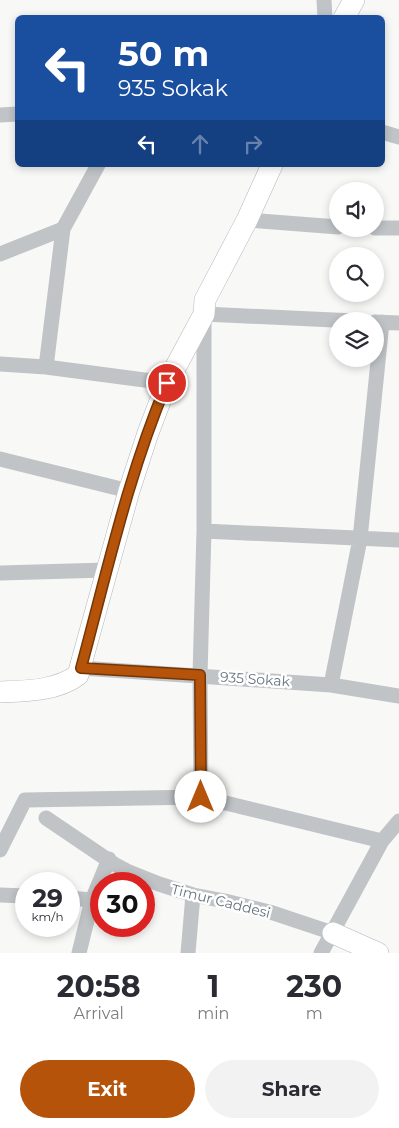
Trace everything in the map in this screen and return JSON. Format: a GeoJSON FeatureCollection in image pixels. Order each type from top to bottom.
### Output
{"type":"FeatureCollection","features":[{"type":"Feature","properties":{"kind":"street"},"geometry":{"type":"LineString","coordinates":[[324,0],[325,15]]}},
{"type":"Feature","properties":{"kind":"street"},"geometry":{"type":"LineString","coordinates":[[346,15],[354,0]]}},
{"type":"Feature","properties":{"kind":"street"},"geometry":{"type":"LineString","coordinates":[[0,114],[15,114]]}},
{"type":"Feature","properties":{"kind":"street"},"geometry":{"type":"LineString","coordinates":[[385,133],[399,137]]}},
{"type":"Feature","properties":{"kind":"street"},"geometry":{"type":"LineString","coordinates":[[46,367],[63,229],[97,167]]}},
{"type":"Feature","properties":{"kind":"street"},"geometry":{"type":"LineString","coordinates":[[201,797],[200,675],[204,531],[205,300],[247,220],[271,167]]}},
{"type":"Feature","properties":{"kind":"street"},"geometry":{"type":"LineString","coordinates":[[247,220],[329,226]]}},
{"type":"Feature","properties":{"kind":"street"},"geometry":{"type":"LineString","coordinates":[[384,228],[399,228]]}},
{"type":"Feature","properties":{"kind":"street"},"geometry":{"type":"LineString","coordinates":[[0,254],[63,229]]}},
{"type":"Feature","properties":{"kind":"street"},"geometry":{"type":"LineString","coordinates":[[204,314],[329,320]]}},
{"type":"Feature","properties":{"kind":"street"},"geometry":{"type":"LineString","coordinates":[[0,692],[34,690],[56,686],[78,675],[129,491],[148,433],[167,383],[204,314]]}},
{"type":"Feature","properties":{"kind":"street"},"geometry":{"type":"LineString","coordinates":[[384,322],[399,323]]}},
{"type":"Feature","properties":{"kind":"street"},"geometry":{"type":"LineString","coordinates":[[0,364],[46,367],[167,383]]}},
{"type":"Feature","properties":{"kind":"street"},"geometry":{"type":"LineString","coordinates":[[331,685],[360,539],[374,367]]}},
{"type":"Feature","properties":{"kind":"street"},"geometry":{"type":"LineString","coordinates":[[0,459],[129,491]]}},
{"type":"Feature","properties":{"kind":"street"},"geometry":{"type":"LineString","coordinates":[[204,531],[399,540]]}},
{"type":"Feature","properties":{"kind":"street"},"geometry":{"type":"LineString","coordinates":[[0,573],[107,570]]}},
{"type":"Feature","properties":{"kind":"street","name":"935 Sokak"},"geometry":{"type":"LineString","coordinates":[[81,668],[331,685],[399,696]]}},
{"type":"Feature","properties":{"kind":"street"},"geometry":{"type":"LineString","coordinates":[[0,850],[25,800],[201,797],[382,841]]}},
{"type":"Feature","properties":{"kind":"street","name":"Timur Caddesi"},"geometry":{"type":"LineString","coordinates":[[46,818],[129,872],[175,890],[272,913],[333,932],[378,953]]}},
{"type":"Feature","properties":{"kind":"street"},"geometry":{"type":"LineString","coordinates":[[321,953],[382,841],[399,821]]}},
{"type":"Feature","properties":{"kind":"street"},"geometry":{"type":"LineString","coordinates":[[104,872],[109,859]]}},
{"type":"Feature","properties":{"kind":"street"},"geometry":{"type":"LineString","coordinates":[[0,895],[15,896]]}},
{"type":"Feature","properties":{"kind":"street"},"geometry":{"type":"LineString","coordinates":[[188,953],[193,895]]}},
{"type":"Feature","properties":{"kind":"street"},"geometry":{"type":"LineString","coordinates":[[79,953],[90,908]]}},
{"type":"Feature","properties":{"kind":"route"},"geometry":{"type":"LineString","coordinates":[[167,383],[158,404],[129,491],[81,668],[200,675],[201,797]]}}]}
